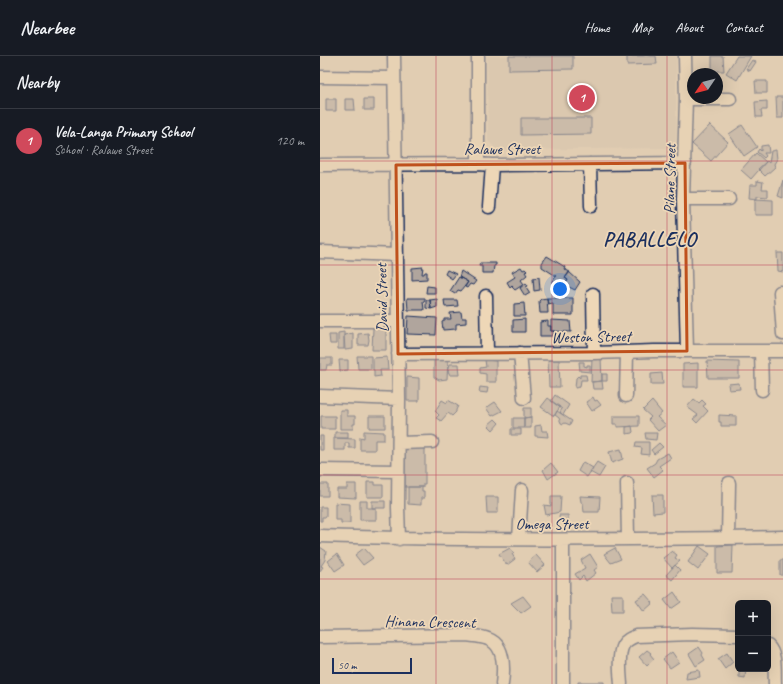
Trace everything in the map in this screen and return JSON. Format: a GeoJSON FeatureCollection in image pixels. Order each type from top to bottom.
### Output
{"type":"FeatureCollection","features":[{"type":"Feature","properties":{"kind":"street","name":"David Street"},"geometry":{"type":"LineString","coordinates":[[394,56],[399,399],[399,539]]}},
{"type":"Feature","properties":{"kind":"street"},"geometry":{"type":"LineString","coordinates":[[478,56],[478,164]]}},
{"type":"Feature","properties":{"kind":"street","name":"Pilane Street"},"geometry":{"type":"LineString","coordinates":[[686,56],[685,163],[683,199],[687,351]]}},
{"type":"Feature","properties":{"kind":"street"},"geometry":{"type":"LineString","coordinates":[[320,77],[394,78]]}},
{"type":"Feature","properties":{"kind":"street"},"geometry":{"type":"LineString","coordinates":[[686,99],[730,99]]}},
{"type":"Feature","properties":{"kind":"street","name":"Ralawe Street"},"geometry":{"type":"LineString","coordinates":[[320,165],[685,163]]}},
{"type":"Feature","properties":{"kind":"street"},"geometry":{"type":"LineString","coordinates":[[590,164],[591,206]]}},
{"type":"Feature","properties":{"kind":"street"},"geometry":{"type":"LineString","coordinates":[[489,207],[492,165]]}},
{"type":"Feature","properties":{"kind":"street"},"geometry":{"type":"LineString","coordinates":[[683,199],[729,199]]}},
{"type":"Feature","properties":{"kind":"street"},"geometry":{"type":"LineString","coordinates":[[320,252],[397,255]]}},
{"type":"Feature","properties":{"kind":"street"},"geometry":{"type":"LineString","coordinates":[[780,292],[783,334]]}},
{"type":"Feature","properties":{"kind":"street"},"geometry":{"type":"LineString","coordinates":[[593,294],[594,352]]}},
{"type":"Feature","properties":{"kind":"street"},"geometry":{"type":"LineString","coordinates":[[486,296],[487,353]]}},
{"type":"Feature","properties":{"kind":"street"},"geometry":{"type":"LineString","coordinates":[[320,321],[397,321]]}},
{"type":"Feature","properties":{"kind":"street"},"geometry":{"type":"LineString","coordinates":[[761,350],[762,390]]}},
{"type":"Feature","properties":{"kind":"street","name":"Weston Street"},"geometry":{"type":"LineString","coordinates":[[398,354],[783,351]]}},
{"type":"Feature","properties":{"kind":"street"},"geometry":{"type":"LineString","coordinates":[[626,396],[627,352]]}},
{"type":"Feature","properties":{"kind":"street"},"geometry":{"type":"LineString","coordinates":[[520,353],[524,398]]}},
{"type":"Feature","properties":{"kind":"street"},"geometry":{"type":"LineString","coordinates":[[320,396],[399,399]]}},
{"type":"Feature","properties":{"kind":"street"},"geometry":{"type":"LineString","coordinates":[[399,443],[432,442]]}},
{"type":"Feature","properties":{"kind":"street"},"geometry":{"type":"LineString","coordinates":[[320,470],[398,471]]}},
{"type":"Feature","properties":{"kind":"street"},"geometry":{"type":"LineString","coordinates":[[728,538],[729,483]]}},
{"type":"Feature","properties":{"kind":"street"},"geometry":{"type":"LineString","coordinates":[[627,484],[628,539]]}},
{"type":"Feature","properties":{"kind":"street"},"geometry":{"type":"LineString","coordinates":[[519,539],[522,490]]}},
{"type":"Feature","properties":{"kind":"street","name":"Omega Street"},"geometry":{"type":"LineString","coordinates":[[320,536],[399,539],[563,540],[783,537]]}},
{"type":"Feature","properties":{"kind":"street"},"geometry":{"type":"LineString","coordinates":[[563,540],[563,684]]}},
{"type":"Feature","properties":{"kind":"street"},"geometry":{"type":"LineString","coordinates":[[620,684],[620,652],[629,639],[636,636],[692,634],[735,635]]}},
{"type":"Feature","properties":{"kind":"street","name":"Hinana Crescent"},"geometry":{"type":"LineString","coordinates":[[320,637],[466,635],[488,638],[498,645],[502,656],[502,684]]}},
{"type":"Feature","properties":{"kind":"street"},"geometry":{"type":"LineString","coordinates":[[771,650],[774,657],[775,684]]}},
{"type":"Feature","properties":{"kind":"highlighted area"},"geometry":{"type":"Polygon","coordinates":[[[685,163],[687,351],[398,354],[396,165],[685,163]]]}},
{"type":"Feature","properties":{"kind":"shaded area"},"geometry":{"type":"Polygon","coordinates":[[[487,56],[676,56],[676,140],[669,148],[497,150],[488,141],[487,56]]]}},
{"type":"Feature","properties":{"kind":"building"},"geometry":{"type":"Polygon","coordinates":[[[509,56],[573,56],[573,69],[509,70],[509,56]]]}},
{"type":"Feature","properties":{"kind":"building"},"geometry":{"type":"Polygon","coordinates":[[[627,56],[656,56],[657,64],[627,65],[627,56]]]}},
{"type":"Feature","properties":{"kind":"building"},"geometry":{"type":"Polygon","coordinates":[[[712,56],[723,56],[724,71],[723,68],[712,68],[712,56]]]}},
{"type":"Feature","properties":{"kind":"building"},"geometry":{"type":"Polygon","coordinates":[[[737,56],[751,56],[737,80],[726,73],[737,56]]]}},
{"type":"Feature","properties":{"kind":"building"},"geometry":{"type":"Polygon","coordinates":[[[752,60],[756,62],[750,71],[746,69],[752,60]]]}},
{"type":"Feature","properties":{"kind":"building"},"geometry":{"type":"Polygon","coordinates":[[[755,81],[767,81],[767,93],[756,93],[755,81]]]}},
{"type":"Feature","properties":{"kind":"building"},"geometry":{"type":"Polygon","coordinates":[[[776,97],[783,97],[783,118],[777,118],[776,97]]]}},
{"type":"Feature","properties":{"kind":"building"},"geometry":{"type":"Polygon","coordinates":[[[326,99],[336,99],[336,111],[326,111],[326,99]]]}},
{"type":"Feature","properties":{"kind":"building"},"geometry":{"type":"Polygon","coordinates":[[[345,99],[354,99],[355,110],[345,110],[345,99]]]}},
{"type":"Feature","properties":{"kind":"building"},"geometry":{"type":"Polygon","coordinates":[[[364,99],[374,99],[374,110],[364,110],[364,99]]]}},
{"type":"Feature","properties":{"kind":"building"},"geometry":{"type":"Polygon","coordinates":[[[767,101],[767,110],[761,110],[762,117],[756,117],[755,102],[767,101]]]}},
{"type":"Feature","properties":{"kind":"building"},"geometry":{"type":"Polygon","coordinates":[[[521,118],[591,118],[591,134],[521,135],[521,118]]]}},
{"type":"Feature","properties":{"kind":"building"},"geometry":{"type":"Polygon","coordinates":[[[710,125],[728,142],[711,161],[692,144],[710,125]]]}},
{"type":"Feature","properties":{"kind":"building"},"geometry":{"type":"Polygon","coordinates":[[[742,125],[757,147],[744,156],[729,134],[742,125]]]}},
{"type":"Feature","properties":{"kind":"building"},"geometry":{"type":"Polygon","coordinates":[[[768,145],[769,153],[764,153],[766,156],[764,158],[757,152],[759,149],[761,151],[761,146],[768,145]]]}},
{"type":"Feature","properties":{"kind":"building"},"geometry":{"type":"Polygon","coordinates":[[[776,150],[777,159],[774,164],[775,167],[765,176],[758,169],[767,161],[769,163],[771,151],[776,150]]]}},
{"type":"Feature","properties":{"kind":"building"},"geometry":{"type":"Polygon","coordinates":[[[756,153],[766,162],[751,179],[741,170],[756,153]]]}},
{"type":"Feature","properties":{"kind":"building"},"geometry":{"type":"Polygon","coordinates":[[[783,180],[783,198],[778,196],[783,180]]]}},
{"type":"Feature","properties":{"kind":"building"},"geometry":{"type":"Polygon","coordinates":[[[757,181],[763,182],[762,189],[768,189],[768,197],[757,196],[757,199],[749,198],[750,185],[757,185],[757,181]]]}},
{"type":"Feature","properties":{"kind":"building"},"geometry":{"type":"Polygon","coordinates":[[[755,199],[773,200],[773,215],[755,215],[755,199]]]}},
{"type":"Feature","properties":{"kind":"building"},"geometry":{"type":"Polygon","coordinates":[[[777,253],[783,253],[783,272],[778,271],[777,253]]]}},
{"type":"Feature","properties":{"kind":"building"},"geometry":{"type":"Polygon","coordinates":[[[547,256],[565,267],[564,269],[570,272],[565,278],[568,280],[562,290],[552,283],[556,276],[542,267],[542,263],[547,256]]]}},
{"type":"Feature","properties":{"kind":"building"},"geometry":{"type":"Polygon","coordinates":[[[480,263],[496,263],[493,273],[482,273],[482,266],[479,266],[480,263]]]}},
{"type":"Feature","properties":{"kind":"building"},"geometry":{"type":"Polygon","coordinates":[[[423,267],[422,274],[427,272],[427,279],[412,280],[412,268],[423,267]]]}},
{"type":"Feature","properties":{"kind":"building"},"geometry":{"type":"Polygon","coordinates":[[[521,267],[523,270],[525,269],[527,271],[525,272],[527,275],[521,280],[524,284],[515,290],[512,285],[510,287],[507,282],[515,277],[512,272],[521,267]]]}},
{"type":"Feature","properties":{"kind":"building"},"geometry":{"type":"Polygon","coordinates":[[[447,270],[456,274],[452,279],[445,274],[447,270]]]}},
{"type":"Feature","properties":{"kind":"building"},"geometry":{"type":"Polygon","coordinates":[[[461,271],[476,281],[473,285],[470,284],[467,288],[465,287],[468,282],[459,277],[461,271]]]}},
{"type":"Feature","properties":{"kind":"building"},"geometry":{"type":"Polygon","coordinates":[[[569,272],[580,282],[575,290],[565,285],[568,280],[565,278],[569,272]]]}},
{"type":"Feature","properties":{"kind":"building"},"geometry":{"type":"Polygon","coordinates":[[[459,277],[468,282],[461,291],[458,290],[455,294],[450,291],[459,277]]]}},
{"type":"Feature","properties":{"kind":"building"},"geometry":{"type":"Polygon","coordinates":[[[539,277],[540,290],[534,291],[533,278],[539,277]]]}},
{"type":"Feature","properties":{"kind":"building"},"geometry":{"type":"Polygon","coordinates":[[[526,283],[528,286],[526,287],[530,293],[525,296],[520,288],[526,283]]]}},
{"type":"Feature","properties":{"kind":"building"},"geometry":{"type":"Polygon","coordinates":[[[427,286],[435,287],[435,293],[426,293],[427,286]]]}},
{"type":"Feature","properties":{"kind":"building"},"geometry":{"type":"Polygon","coordinates":[[[407,298],[425,298],[425,301],[423,301],[424,310],[408,310],[407,298]]]}},
{"type":"Feature","properties":{"kind":"building"},"geometry":{"type":"Polygon","coordinates":[[[547,298],[573,298],[573,315],[553,315],[553,303],[548,304],[547,298]]]}},
{"type":"Feature","properties":{"kind":"building"},"geometry":{"type":"Polygon","coordinates":[[[547,298],[548,313],[540,313],[539,301],[547,298]]]}},
{"type":"Feature","properties":{"kind":"building"},"geometry":{"type":"Polygon","coordinates":[[[437,299],[437,307],[431,309],[430,300],[437,299]]]}},
{"type":"Feature","properties":{"kind":"building"},"geometry":{"type":"Polygon","coordinates":[[[426,300],[430,300],[431,309],[426,308],[426,300]]]}},
{"type":"Feature","properties":{"kind":"building"},"geometry":{"type":"Polygon","coordinates":[[[444,300],[457,300],[458,306],[445,307],[444,300]]]}},
{"type":"Feature","properties":{"kind":"building"},"geometry":{"type":"Polygon","coordinates":[[[524,303],[525,316],[514,316],[514,304],[524,303]]]}},
{"type":"Feature","properties":{"kind":"building"},"geometry":{"type":"Polygon","coordinates":[[[461,312],[462,318],[466,318],[466,323],[456,324],[456,329],[443,330],[442,322],[444,319],[451,319],[450,313],[461,312]]]}},
{"type":"Feature","properties":{"kind":"building"},"geometry":{"type":"Polygon","coordinates":[[[408,316],[437,318],[436,335],[407,334],[408,316]]]}},
{"type":"Feature","properties":{"kind":"building"},"geometry":{"type":"Polygon","coordinates":[[[525,319],[525,332],[513,332],[513,320],[525,319]]]}},
{"type":"Feature","properties":{"kind":"building"},"geometry":{"type":"Polygon","coordinates":[[[551,320],[570,321],[571,332],[551,331],[551,320]]]}},
{"type":"Feature","properties":{"kind":"building"},"geometry":{"type":"Polygon","coordinates":[[[548,321],[548,326],[551,326],[551,331],[554,331],[553,336],[540,336],[540,322],[548,321]]]}},
{"type":"Feature","properties":{"kind":"building"},"geometry":{"type":"Polygon","coordinates":[[[373,328],[386,329],[386,350],[372,350],[373,328]]]}},
{"type":"Feature","properties":{"kind":"building"},"geometry":{"type":"Polygon","coordinates":[[[344,332],[344,349],[338,349],[338,333],[344,332]]]}},
{"type":"Feature","properties":{"kind":"building"},"geometry":{"type":"Polygon","coordinates":[[[353,333],[353,349],[345,350],[344,335],[353,333]]]}},
{"type":"Feature","properties":{"kind":"building"},"geometry":{"type":"Polygon","coordinates":[[[368,333],[368,345],[358,345],[358,334],[368,333]]]}},
{"type":"Feature","properties":{"kind":"building"},"geometry":{"type":"Polygon","coordinates":[[[329,335],[336,335],[336,344],[330,344],[329,335]]]}},
{"type":"Feature","properties":{"kind":"building"},"geometry":{"type":"Polygon","coordinates":[[[357,356],[371,356],[371,369],[358,369],[357,356]]]}},
{"type":"Feature","properties":{"kind":"building"},"geometry":{"type":"Polygon","coordinates":[[[387,357],[388,370],[380,370],[381,376],[374,377],[373,358],[387,357]]]}},
{"type":"Feature","properties":{"kind":"building"},"geometry":{"type":"Polygon","coordinates":[[[320,358],[332,358],[332,365],[327,365],[326,370],[320,370],[320,358]]]}},
{"type":"Feature","properties":{"kind":"building"},"geometry":{"type":"Polygon","coordinates":[[[592,358],[601,358],[602,381],[591,382],[592,358]]]}},
{"type":"Feature","properties":{"kind":"building"},"geometry":{"type":"Polygon","coordinates":[[[448,359],[447,379],[439,380],[434,377],[434,360],[448,359]]]}},
{"type":"Feature","properties":{"kind":"building"},"geometry":{"type":"Polygon","coordinates":[[[339,360],[348,360],[348,370],[340,371],[339,360]]]}},
{"type":"Feature","properties":{"kind":"building"},"geometry":{"type":"Polygon","coordinates":[[[485,360],[496,361],[496,382],[486,382],[486,374],[480,373],[480,368],[486,367],[485,360]]]}},
{"type":"Feature","properties":{"kind":"building"},"geometry":{"type":"Polygon","coordinates":[[[548,360],[559,360],[560,387],[549,387],[548,360]]]}},
{"type":"Feature","properties":{"kind":"building"},"geometry":{"type":"Polygon","coordinates":[[[707,361],[739,362],[739,378],[708,378],[707,361]]]}},
{"type":"Feature","properties":{"kind":"building"},"geometry":{"type":"Polygon","coordinates":[[[579,362],[584,362],[584,366],[587,367],[587,365],[590,365],[590,372],[580,371],[579,362]]]}},
{"type":"Feature","properties":{"kind":"building"},"geometry":{"type":"Polygon","coordinates":[[[698,363],[698,387],[683,387],[683,364],[698,363]]]}},
{"type":"Feature","properties":{"kind":"building"},"geometry":{"type":"Polygon","coordinates":[[[450,364],[459,364],[460,375],[450,375],[448,371],[450,364]]]}},
{"type":"Feature","properties":{"kind":"building"},"geometry":{"type":"Polygon","coordinates":[[[662,373],[663,384],[651,384],[651,374],[662,373]]]}},
{"type":"Feature","properties":{"kind":"building"},"geometry":{"type":"Polygon","coordinates":[[[602,374],[607,374],[607,381],[602,381],[602,374]]]}},
{"type":"Feature","properties":{"kind":"building"},"geometry":{"type":"Polygon","coordinates":[[[580,375],[586,375],[587,380],[581,380],[580,387],[575,388],[576,378],[578,376],[580,378],[580,375]]]}},
{"type":"Feature","properties":{"kind":"building"},"geometry":{"type":"Polygon","coordinates":[[[407,377],[419,378],[419,401],[407,401],[407,377]]]}},
{"type":"Feature","properties":{"kind":"building"},"geometry":{"type":"Polygon","coordinates":[[[602,381],[603,389],[593,389],[592,382],[602,381]]]}},
{"type":"Feature","properties":{"kind":"building"},"geometry":{"type":"Polygon","coordinates":[[[739,383],[740,389],[729,390],[728,384],[739,383]]]}},
{"type":"Feature","properties":{"kind":"building"},"geometry":{"type":"Polygon","coordinates":[[[480,387],[488,388],[487,393],[479,392],[480,387]]]}},
{"type":"Feature","properties":{"kind":"building"},"geometry":{"type":"Polygon","coordinates":[[[555,395],[569,405],[563,415],[560,412],[562,409],[551,401],[555,395]]]}},
{"type":"Feature","properties":{"kind":"building"},"geometry":{"type":"Polygon","coordinates":[[[593,397],[595,401],[597,400],[601,405],[592,411],[586,402],[593,397]]]}},
{"type":"Feature","properties":{"kind":"building"},"geometry":{"type":"Polygon","coordinates":[[[548,398],[560,407],[554,416],[541,407],[548,398]]]}},
{"type":"Feature","properties":{"kind":"building"},"geometry":{"type":"Polygon","coordinates":[[[694,399],[699,403],[702,400],[706,404],[703,406],[708,411],[697,423],[693,419],[698,415],[687,407],[694,399]]]}},
{"type":"Feature","properties":{"kind":"building"},"geometry":{"type":"Polygon","coordinates":[[[442,400],[447,403],[448,400],[458,406],[456,412],[452,416],[448,413],[441,421],[436,418],[439,415],[435,411],[442,400]]]}},
{"type":"Feature","properties":{"kind":"building"},"geometry":{"type":"Polygon","coordinates":[[[652,401],[662,413],[657,417],[666,425],[658,431],[648,420],[651,417],[643,410],[652,401]]]}},
{"type":"Feature","properties":{"kind":"building"},"geometry":{"type":"Polygon","coordinates":[[[495,402],[502,411],[492,416],[486,408],[495,402]]]}},
{"type":"Feature","properties":{"kind":"building"},"geometry":{"type":"Polygon","coordinates":[[[524,408],[531,408],[531,417],[524,418],[524,408]]]}},
{"type":"Feature","properties":{"kind":"building"},"geometry":{"type":"Polygon","coordinates":[[[340,410],[347,410],[347,416],[355,416],[355,424],[353,424],[353,429],[340,429],[340,410]]]}},
{"type":"Feature","properties":{"kind":"building"},"geometry":{"type":"Polygon","coordinates":[[[557,411],[572,421],[570,425],[561,423],[559,418],[555,415],[557,411]]]}},
{"type":"Feature","properties":{"kind":"building"},"geometry":{"type":"Polygon","coordinates":[[[719,415],[736,416],[736,426],[721,426],[721,422],[719,422],[719,415]]]}},
{"type":"Feature","properties":{"kind":"building"},"geometry":{"type":"Polygon","coordinates":[[[321,416],[335,416],[335,429],[321,429],[321,416]]]}},
{"type":"Feature","properties":{"kind":"building"},"geometry":{"type":"Polygon","coordinates":[[[369,416],[385,416],[385,428],[369,428],[369,416]]]}},
{"type":"Feature","properties":{"kind":"building"},"geometry":{"type":"Polygon","coordinates":[[[613,416],[639,416],[639,426],[617,427],[617,424],[613,424],[613,416]]]}},
{"type":"Feature","properties":{"kind":"building"},"geometry":{"type":"Polygon","coordinates":[[[531,417],[531,428],[524,428],[524,418],[531,417]]]}},
{"type":"Feature","properties":{"kind":"building"},"geometry":{"type":"Polygon","coordinates":[[[513,418],[524,418],[524,428],[513,428],[513,418]]]}},
{"type":"Feature","properties":{"kind":"building"},"geometry":{"type":"Polygon","coordinates":[[[495,419],[499,423],[493,430],[488,425],[495,419]]]}},
{"type":"Feature","properties":{"kind":"building"},"geometry":{"type":"Polygon","coordinates":[[[541,425],[542,431],[547,431],[548,437],[535,436],[535,426],[541,425]]]}},
{"type":"Feature","properties":{"kind":"building"},"geometry":{"type":"Polygon","coordinates":[[[632,426],[633,432],[626,434],[626,427],[632,426]]]}},
{"type":"Feature","properties":{"kind":"building"},"geometry":{"type":"Polygon","coordinates":[[[511,429],[521,429],[521,435],[511,435],[511,429]]]}},
{"type":"Feature","properties":{"kind":"building"},"geometry":{"type":"Polygon","coordinates":[[[364,431],[384,432],[384,440],[375,440],[375,450],[360,450],[360,437],[364,438],[364,431]]]}},
{"type":"Feature","properties":{"kind":"building"},"geometry":{"type":"Polygon","coordinates":[[[335,432],[348,432],[348,438],[335,438],[335,432]]]}},
{"type":"Feature","properties":{"kind":"building"},"geometry":{"type":"Polygon","coordinates":[[[645,433],[657,433],[656,440],[646,439],[645,433]]]}},
{"type":"Feature","properties":{"kind":"building"},"geometry":{"type":"Polygon","coordinates":[[[320,436],[323,436],[323,450],[320,450],[320,436]]]}},
{"type":"Feature","properties":{"kind":"building"},"geometry":{"type":"Polygon","coordinates":[[[334,438],[355,439],[355,448],[349,448],[349,443],[345,443],[345,450],[334,450],[334,438]]]}},
{"type":"Feature","properties":{"kind":"building"},"geometry":{"type":"Polygon","coordinates":[[[636,442],[649,442],[649,455],[641,454],[642,448],[635,447],[636,442]]]}},
{"type":"Feature","properties":{"kind":"building"},"geometry":{"type":"Polygon","coordinates":[[[659,443],[663,447],[654,454],[651,450],[659,443]]]}},
{"type":"Feature","properties":{"kind":"building"},"geometry":{"type":"Polygon","coordinates":[[[405,447],[425,447],[425,484],[423,484],[423,487],[405,487],[405,447]]]}},
{"type":"Feature","properties":{"kind":"building"},"geometry":{"type":"Polygon","coordinates":[[[621,449],[623,459],[612,463],[609,452],[621,449]]]}},
{"type":"Feature","properties":{"kind":"building"},"geometry":{"type":"Polygon","coordinates":[[[668,453],[671,458],[659,466],[663,470],[654,477],[647,468],[655,463],[657,459],[668,453]]]}},
{"type":"Feature","properties":{"kind":"building"},"geometry":{"type":"Polygon","coordinates":[[[583,462],[593,468],[587,477],[578,471],[583,462]]]}},
{"type":"Feature","properties":{"kind":"building"},"geometry":{"type":"Polygon","coordinates":[[[597,462],[605,467],[599,477],[590,472],[597,462]]]}},
{"type":"Feature","properties":{"kind":"building"},"geometry":{"type":"Polygon","coordinates":[[[551,463],[558,472],[548,479],[543,470],[551,463]]]}},
{"type":"Feature","properties":{"kind":"building"},"geometry":{"type":"Polygon","coordinates":[[[367,482],[375,482],[375,485],[383,485],[383,497],[367,497],[367,482]]]}},
{"type":"Feature","properties":{"kind":"building"},"geometry":{"type":"Polygon","coordinates":[[[320,484],[328,484],[328,496],[320,496],[320,484]]]}},
{"type":"Feature","properties":{"kind":"building"},"geometry":{"type":"Polygon","coordinates":[[[347,484],[356,484],[356,498],[337,497],[337,489],[347,489],[347,484]]]}},
{"type":"Feature","properties":{"kind":"building"},"geometry":{"type":"Polygon","coordinates":[[[408,487],[422,487],[422,491],[424,491],[424,498],[421,498],[421,505],[408,504],[408,487]]]}},
{"type":"Feature","properties":{"kind":"building"},"geometry":{"type":"Polygon","coordinates":[[[652,495],[663,495],[663,512],[653,513],[652,495]]]}},
{"type":"Feature","properties":{"kind":"building"},"geometry":{"type":"Polygon","coordinates":[[[551,496],[561,496],[560,512],[546,515],[544,505],[551,506],[551,496]]]}},
{"type":"Feature","properties":{"kind":"building"},"geometry":{"type":"Polygon","coordinates":[[[580,496],[600,497],[599,512],[584,512],[583,503],[581,502],[580,496]]]}},
{"type":"Feature","properties":{"kind":"building"},"geometry":{"type":"Polygon","coordinates":[[[486,497],[498,497],[498,513],[487,513],[486,497]]]}},
{"type":"Feature","properties":{"kind":"building"},"geometry":{"type":"Polygon","coordinates":[[[360,501],[367,501],[367,508],[376,508],[376,520],[360,520],[360,501]]]}},
{"type":"Feature","properties":{"kind":"building"},"geometry":{"type":"Polygon","coordinates":[[[372,501],[385,501],[385,508],[372,508],[372,501]]]}},
{"type":"Feature","properties":{"kind":"building"},"geometry":{"type":"Polygon","coordinates":[[[335,503],[350,504],[350,523],[341,523],[341,520],[335,520],[335,503]]]}},
{"type":"Feature","properties":{"kind":"building"},"geometry":{"type":"Polygon","coordinates":[[[320,507],[326,507],[326,517],[322,517],[322,521],[320,521],[320,507]]]}},
{"type":"Feature","properties":{"kind":"building"},"geometry":{"type":"Polygon","coordinates":[[[559,515],[568,515],[568,522],[560,522],[559,515]]]}},
{"type":"Feature","properties":{"kind":"building"},"geometry":{"type":"Polygon","coordinates":[[[733,545],[732,573],[717,573],[717,546],[733,545]]]}},
{"type":"Feature","properties":{"kind":"building"},"geometry":{"type":"Polygon","coordinates":[[[699,546],[710,554],[698,570],[688,562],[699,546]]]}},
{"type":"Feature","properties":{"kind":"building"},"geometry":{"type":"Polygon","coordinates":[[[320,547],[326,551],[325,560],[321,566],[323,567],[320,571],[320,547]]]}},
{"type":"Feature","properties":{"kind":"building"},"geometry":{"type":"Polygon","coordinates":[[[364,548],[373,558],[363,565],[355,555],[364,548]]]}},
{"type":"Feature","properties":{"kind":"building"},"geometry":{"type":"Polygon","coordinates":[[[510,548],[514,553],[512,554],[515,559],[507,565],[499,554],[510,548]]]}},
{"type":"Feature","properties":{"kind":"building"},"geometry":{"type":"Polygon","coordinates":[[[615,548],[621,559],[611,563],[604,554],[615,548]]]}},
{"type":"Feature","properties":{"kind":"building"},"geometry":{"type":"Polygon","coordinates":[[[672,551],[677,555],[675,558],[680,561],[672,568],[663,558],[672,551]]]}},
{"type":"Feature","properties":{"kind":"building"},"geometry":{"type":"Polygon","coordinates":[[[337,554],[344,565],[335,571],[328,561],[337,554]]]}},
{"type":"Feature","properties":{"kind":"building"},"geometry":{"type":"Polygon","coordinates":[[[590,554],[598,567],[594,570],[596,573],[586,581],[583,576],[579,580],[575,574],[585,568],[581,560],[590,554]]]}},
{"type":"Feature","properties":{"kind":"building"},"geometry":{"type":"Polygon","coordinates":[[[536,555],[545,565],[537,572],[528,562],[536,555]]]}},
{"type":"Feature","properties":{"kind":"building"},"geometry":{"type":"Polygon","coordinates":[[[780,560],[783,560],[783,575],[780,575],[780,560]]]}},
{"type":"Feature","properties":{"kind":"building"},"geometry":{"type":"Polygon","coordinates":[[[675,565],[680,570],[672,580],[666,575],[675,565]]]}},
{"type":"Feature","properties":{"kind":"building"},"geometry":{"type":"Polygon","coordinates":[[[674,592],[681,602],[671,609],[664,600],[674,592]]]}},
{"type":"Feature","properties":{"kind":"building"},"geometry":{"type":"Polygon","coordinates":[[[645,594],[653,603],[644,611],[636,600],[645,594]]]}},
{"type":"Feature","properties":{"kind":"building"},"geometry":{"type":"Polygon","coordinates":[[[611,595],[623,595],[623,611],[612,611],[611,595]]]}},
{"type":"Feature","properties":{"kind":"building"},"geometry":{"type":"Polygon","coordinates":[[[523,596],[531,606],[521,613],[511,603],[523,596]]]}},
{"type":"Feature","properties":{"kind":"building"},"geometry":{"type":"Polygon","coordinates":[[[699,647],[705,660],[696,666],[689,654],[699,647]]]}},
{"type":"Feature","properties":{"kind":"building"},"geometry":{"type":"Polygon","coordinates":[[[647,650],[651,653],[650,654],[654,659],[647,666],[639,657],[647,650]]]}},
{"type":"Feature","properties":{"kind":"building"},"geometry":{"type":"Polygon","coordinates":[[[672,652],[679,662],[670,668],[663,659],[672,652]]]}},
{"type":"Feature","properties":{"kind":"building"},"geometry":{"type":"Polygon","coordinates":[[[727,653],[733,662],[725,669],[718,659],[727,653]]]}},
{"type":"Feature","properties":{"kind":"building"},"geometry":{"type":"Polygon","coordinates":[[[699,670],[700,677],[686,679],[687,672],[699,670]]]}},
{"type":"Feature","properties":{"kind":"building"},"geometry":{"type":"Polygon","coordinates":[[[739,672],[746,672],[745,678],[739,677],[739,672]]]}},
{"type":"Feature","properties":{"kind":"building"},"geometry":{"type":"Polygon","coordinates":[[[578,682],[604,682],[604,684],[578,684],[578,682]]]}},
{"type":"Feature","properties":{"kind":"place","name":"Vela-Langa Primary School"},"geometry":{"type":"Point","coordinates":[582,98]}},
{"type":"Feature","properties":{"kind":"district","name":"PABALLELO"},"geometry":{"type":"Point","coordinates":[650,239]}}]}
